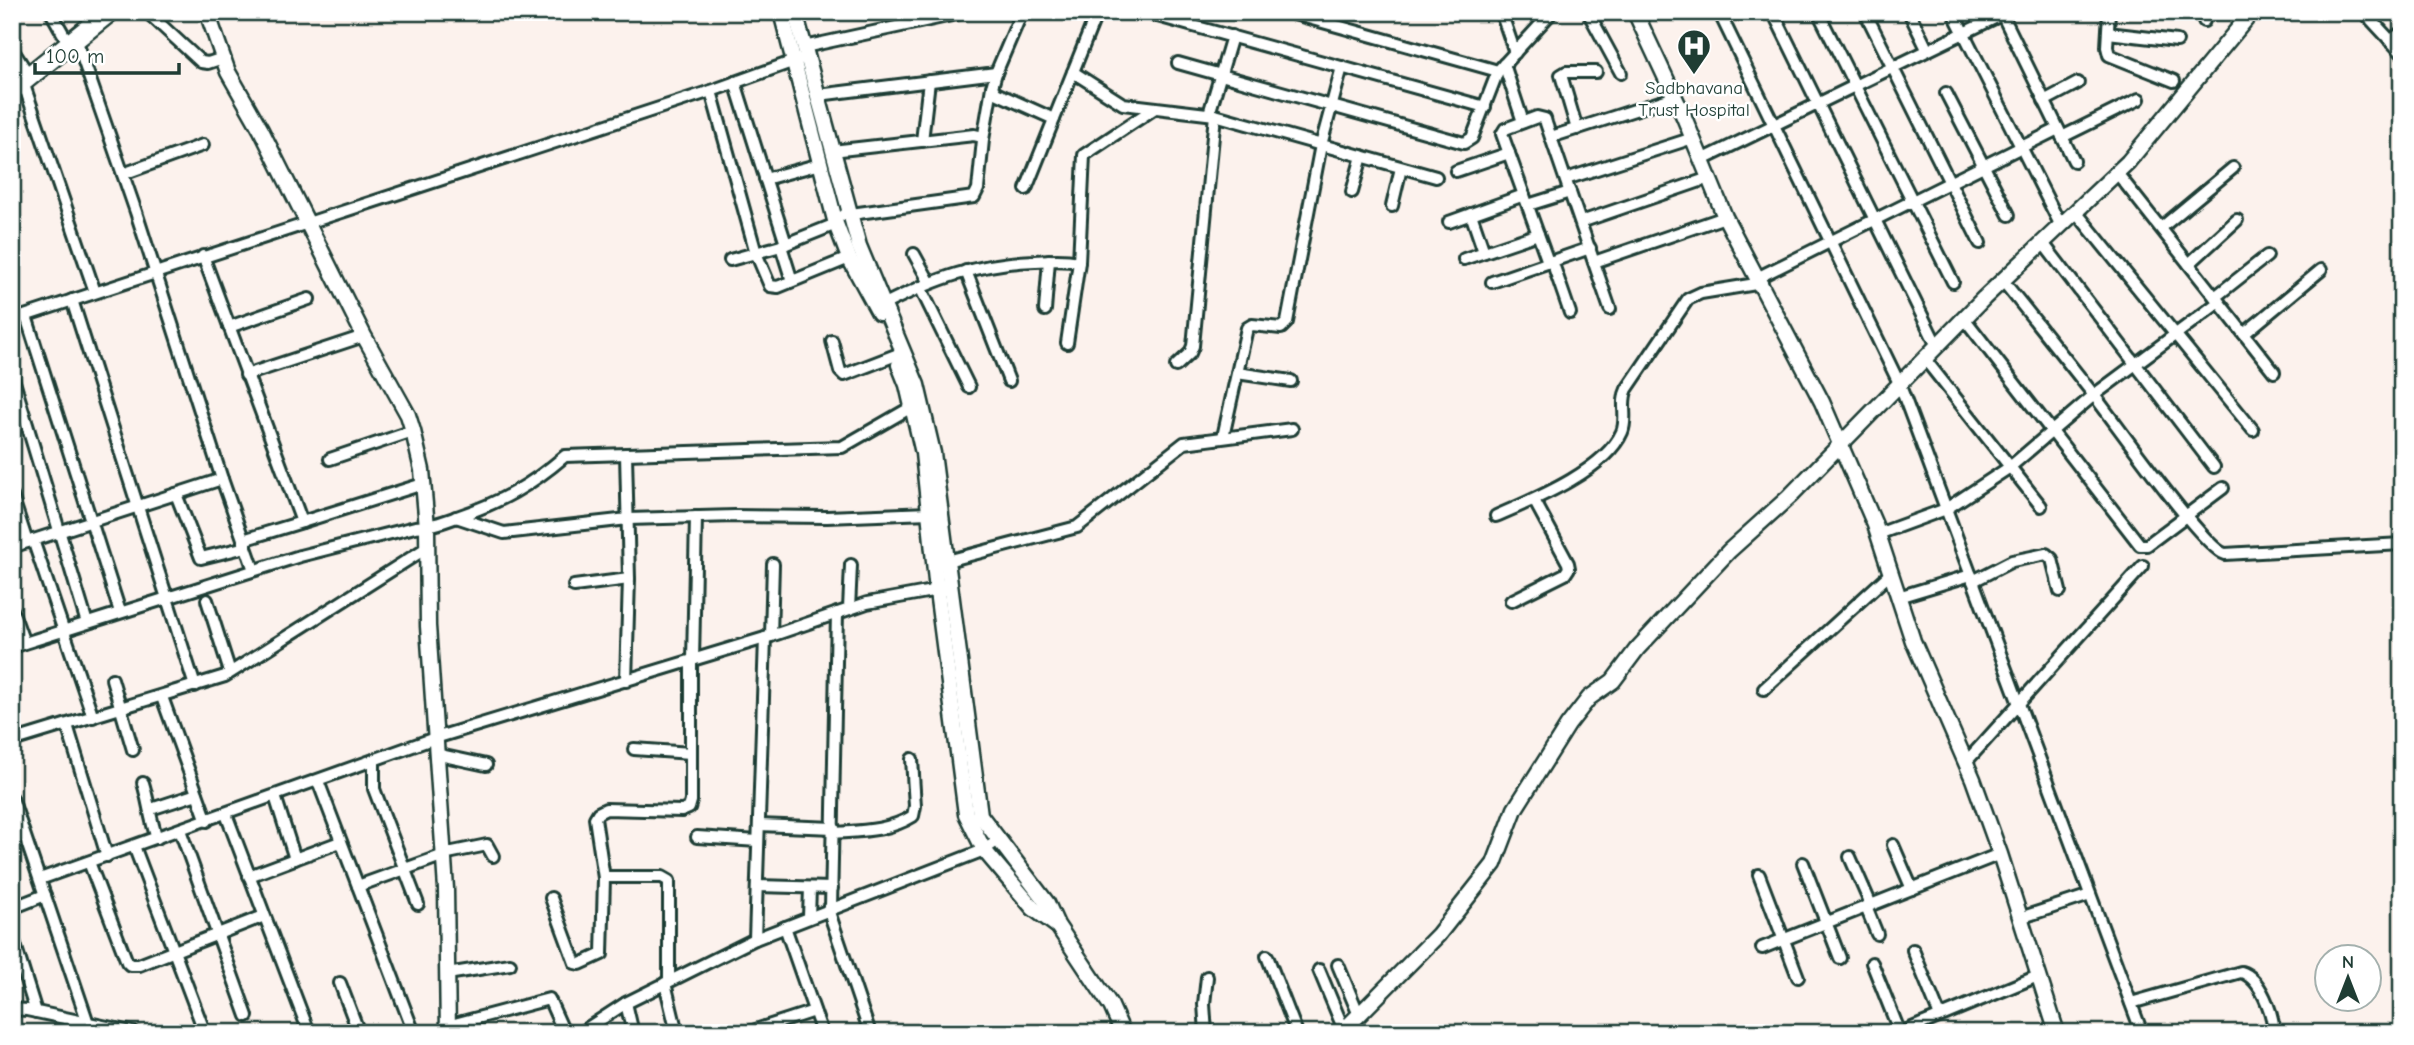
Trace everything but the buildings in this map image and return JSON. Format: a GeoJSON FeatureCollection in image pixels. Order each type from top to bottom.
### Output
{"type":"FeatureCollection","features":[{"type":"Feature","properties":{"kind":"highway"},"geometry":{"type":"LineString","coordinates":[[70,40],[91,12]]}},
{"type":"Feature","properties":{"kind":"highway"},"geometry":{"type":"LineString","coordinates":[[19,83],[108,12]]}},
{"type":"Feature","properties":{"kind":"street"},"geometry":{"type":"LineString","coordinates":[[51,12],[70,40],[123,174],[254,570]]}},
{"type":"Feature","properties":{"kind":"street"},"geometry":{"type":"LineString","coordinates":[[148,12],[201,62],[208,63],[223,58]]}},
{"type":"Feature","properties":{"kind":"street"},"geometry":{"type":"LineString","coordinates":[[207,12],[228,72],[261,130],[364,336],[408,415],[412,431],[423,484],[428,527],[428,626],[446,890],[448,1029],[549,999],[562,1028],[568,1033]]}},
{"type":"Feature","properties":{"kind":"street"},"geometry":{"type":"LineString","coordinates":[[781,12],[818,95],[862,254],[884,311],[918,385],[917,404],[929,513],[982,820],[1047,903],[1057,925],[1111,1006],[1123,1033]]}},
{"type":"Feature","properties":{"kind":"street"},"geometry":{"type":"LineString","coordinates":[[795,12],[820,164],[835,220],[849,258],[884,311],[896,355],[932,446],[947,561],[944,589],[963,801],[970,824],[984,850],[1033,908],[1057,925]]}},
{"type":"Feature","properties":{"kind":"street"},"geometry":{"type":"LineString","coordinates":[[12,320],[711,91],[802,55],[966,12]]}},
{"type":"Feature","properties":{"kind":"street"},"geometry":{"type":"LineString","coordinates":[[730,260],[784,245],[850,214],[974,197],[978,189],[983,137],[992,87],[1022,12]]}},
{"type":"Feature","properties":{"kind":"street"},"geometry":{"type":"LineString","coordinates":[[1026,189],[1097,12]]}},
{"type":"Feature","properties":{"kind":"street"},"geometry":{"type":"LineString","coordinates":[[1143,12],[1485,107]]}},
{"type":"Feature","properties":{"kind":"street"},"geometry":{"type":"LineString","coordinates":[[1287,12],[1501,68]]}},
{"type":"Feature","properties":{"kind":"street"},"geometry":{"type":"LineString","coordinates":[[1501,12],[1515,53]]}},
{"type":"Feature","properties":{"kind":"street"},"geometry":{"type":"LineString","coordinates":[[1178,63],[1464,143],[1472,138],[1501,68],[1552,12]]}},
{"type":"Feature","properties":{"kind":"street"},"geometry":{"type":"LineString","coordinates":[[1588,12],[1621,73]]}},
{"type":"Feature","properties":{"kind":"street"},"geometry":{"type":"LineString","coordinates":[[1635,12],[1675,97],[1725,217],[1822,401],[1878,534],[1913,641],[1966,762],[2000,854],[2057,1033]]}},
{"type":"Feature","properties":{"kind":"street"},"geometry":{"type":"LineString","coordinates":[[1719,12],[1899,383],[2142,1033]]}},
{"type":"Feature","properties":{"kind":"street"},"geometry":{"type":"LineString","coordinates":[[1773,12],[1937,346]]}},
{"type":"Feature","properties":{"kind":"street"},"geometry":{"type":"LineString","coordinates":[[1818,12],[1953,282]]}},
{"type":"Feature","properties":{"kind":"street"},"geometry":{"type":"LineString","coordinates":[[1865,12],[1948,184],[1980,243]]}},
{"type":"Feature","properties":{"kind":"street"},"geometry":{"type":"LineString","coordinates":[[1909,12],[1927,50]]}},
{"type":"Feature","properties":{"kind":"street"},"geometry":{"type":"LineString","coordinates":[[1953,12],[2061,226]]}},
{"type":"Feature","properties":{"kind":"street"},"geometry":{"type":"LineString","coordinates":[[2109,12],[2108,51],[2112,57],[2174,81]]}},
{"type":"Feature","properties":{"kind":"street"},"geometry":{"type":"LineString","coordinates":[[1319,970],[1342,1032],[1437,935],[1494,864],[1515,809],[1589,698],[1613,681],[1637,649],[1730,551],[1789,497],[1964,318],[2128,162],[2252,12]]}},
{"type":"Feature","properties":{"kind":"street"},"geometry":{"type":"LineString","coordinates":[[2364,12],[2402,53]]}},
{"type":"Feature","properties":{"kind":"street"},"geometry":{"type":"LineString","coordinates":[[1702,160],[2003,13],[2074,161]]}},
{"type":"Feature","properties":{"kind":"street"},"geometry":{"type":"LineString","coordinates":[[2390,41],[2402,32]]}},
{"type":"Feature","properties":{"kind":"street"},"geometry":{"type":"LineString","coordinates":[[2108,33],[2176,41]]}},
{"type":"Feature","properties":{"kind":"street"},"geometry":{"type":"LineString","coordinates":[[1176,366],[1190,353],[1193,346],[1212,114],[1232,36]]}},
{"type":"Feature","properties":{"kind":"street"},"geometry":{"type":"LineString","coordinates":[[12,49],[19,83],[95,292]]}},
{"type":"Feature","properties":{"kind":"street"},"geometry":{"type":"LineString","coordinates":[[1223,437],[1247,328],[1252,325],[1283,327],[1287,322],[1321,145],[1342,67]]}},
{"type":"Feature","properties":{"kind":"street"},"geometry":{"type":"LineString","coordinates":[[1501,68],[1523,122]]}},
{"type":"Feature","properties":{"kind":"street"},"geometry":{"type":"LineString","coordinates":[[1073,72],[1118,102],[1212,114],[1436,177]]}},
{"type":"Feature","properties":{"kind":"street"},"geometry":{"type":"LineString","coordinates":[[1577,129],[1561,75],[1566,72],[1596,72]]}},
{"type":"Feature","properties":{"kind":"street"},"geometry":{"type":"LineString","coordinates":[[818,95],[996,73]]}},
{"type":"Feature","properties":{"kind":"street"},"geometry":{"type":"LineString","coordinates":[[922,141],[929,81]]}},
{"type":"Feature","properties":{"kind":"street"},"geometry":{"type":"LineString","coordinates":[[735,82],[784,245],[792,281]]}},
{"type":"Feature","properties":{"kind":"street"},"geometry":{"type":"LineString","coordinates":[[2044,100],[2078,83]]}},
{"type":"Feature","properties":{"kind":"street"},"geometry":{"type":"LineString","coordinates":[[992,87],[996,93],[1054,119]]}},
{"type":"Feature","properties":{"kind":"street"},"geometry":{"type":"LineString","coordinates":[[711,91],[756,253],[770,286],[778,287],[849,258]]}},
{"type":"Feature","properties":{"kind":"street"},"geometry":{"type":"LineString","coordinates":[[1946,93],[2010,215]]}},
{"type":"Feature","properties":{"kind":"street"},"geometry":{"type":"LineString","coordinates":[[1551,137],[1675,97]]}},
{"type":"Feature","properties":{"kind":"street"},"geometry":{"type":"LineString","coordinates":[[1496,516],[1534,500],[1595,465],[1608,454],[1623,430],[1623,399],[1627,389],[1688,299],[1701,293],[1760,280],[1876,219],[2022,148],[2139,99]]}},
{"type":"Feature","properties":{"kind":"street"},"geometry":{"type":"LineString","coordinates":[[1067,344],[1079,262],[1084,155],[1155,107]]}},
{"type":"Feature","properties":{"kind":"street"},"geometry":{"type":"LineString","coordinates":[[1570,313],[1538,234],[1503,131],[1537,117],[1545,119],[1610,309]]}},
{"type":"Feature","properties":{"kind":"street"},"geometry":{"type":"LineString","coordinates":[[832,151],[974,135],[983,137]]}},
{"type":"Feature","properties":{"kind":"street"},"geometry":{"type":"LineString","coordinates":[[1566,179],[1693,138]]}},
{"type":"Feature","properties":{"kind":"street"},"geometry":{"type":"LineString","coordinates":[[123,174],[203,145]]}},
{"type":"Feature","properties":{"kind":"street"},"geometry":{"type":"LineString","coordinates":[[1456,171],[1509,153]]}},
{"type":"Feature","properties":{"kind":"street"},"geometry":{"type":"LineString","coordinates":[[1352,192],[1362,156]]}},
{"type":"Feature","properties":{"kind":"street"},"geometry":{"type":"LineString","coordinates":[[765,179],[820,164]]}},
{"type":"Feature","properties":{"kind":"street"},"geometry":{"type":"LineString","coordinates":[[1392,206],[1401,167]]}},
{"type":"Feature","properties":{"kind":"street"},"geometry":{"type":"LineString","coordinates":[[2161,228],[2234,168]]}},
{"type":"Feature","properties":{"kind":"street"},"geometry":{"type":"LineString","coordinates":[[2117,173],[2274,372]]}},
{"type":"Feature","properties":{"kind":"street"},"geometry":{"type":"LineString","coordinates":[[1581,222],[1709,178]]}},
{"type":"Feature","properties":{"kind":"street"},"geometry":{"type":"LineString","coordinates":[[1449,222],[1526,200],[1570,192]]}},
{"type":"Feature","properties":{"kind":"street"},"geometry":{"type":"LineString","coordinates":[[2076,212],[2253,430]]}},
{"type":"Feature","properties":{"kind":"street"},"geometry":{"type":"LineString","coordinates":[[1471,214],[1484,252]]}},
{"type":"Feature","properties":{"kind":"street"},"geometry":{"type":"LineString","coordinates":[[1594,262],[1725,217]]}},
{"type":"Feature","properties":{"kind":"street"},"geometry":{"type":"LineString","coordinates":[[2189,264],[2237,220]]}},
{"type":"Feature","properties":{"kind":"street"},"geometry":{"type":"LineString","coordinates":[[1464,259],[1538,234]]}},
{"type":"Feature","properties":{"kind":"street"},"geometry":{"type":"LineString","coordinates":[[2043,243],[2214,467]]}},
{"type":"Feature","properties":{"kind":"street"},"geometry":{"type":"LineString","coordinates":[[1492,282],[1590,248]]}},
{"type":"Feature","properties":{"kind":"street"},"geometry":{"type":"LineString","coordinates":[[914,254],[969,387]]}},
{"type":"Feature","properties":{"kind":"street"},"geometry":{"type":"LineString","coordinates":[[204,256],[302,522]]}},
{"type":"Feature","properties":{"kind":"street"},"geometry":{"type":"LineString","coordinates":[[1878,534],[1946,509],[2010,467],[2094,395],[2176,333],[2267,256]]}},
{"type":"Feature","properties":{"kind":"street"},"geometry":{"type":"LineString","coordinates":[[884,311],[925,286],[966,271],[1002,262],[1065,259],[1079,262]]}},
{"type":"Feature","properties":{"kind":"street"},"geometry":{"type":"LineString","coordinates":[[1045,310],[1049,260]]}},
{"type":"Feature","properties":{"kind":"street"},"geometry":{"type":"LineString","coordinates":[[2244,334],[2321,270]]}},
{"type":"Feature","properties":{"kind":"street"},"geometry":{"type":"LineString","coordinates":[[966,271],[1009,381]]}},
{"type":"Feature","properties":{"kind":"street"},"geometry":{"type":"LineString","coordinates":[[2003,281],[2186,516],[2215,549],[2222,553],[2402,544]]}},
{"type":"Feature","properties":{"kind":"street"},"geometry":{"type":"LineString","coordinates":[[229,327],[309,299]]}},
{"type":"Feature","properties":{"kind":"street"},"geometry":{"type":"LineString","coordinates":[[72,300],[195,686]]}},
{"type":"Feature","properties":{"kind":"street"},"geometry":{"type":"LineString","coordinates":[[26,316],[120,612]]}},
{"type":"Feature","properties":{"kind":"street"},"geometry":{"type":"LineString","coordinates":[[1964,318],[2140,545],[2147,545],[2223,488]]}},
{"type":"Feature","properties":{"kind":"street"},"geometry":{"type":"LineString","coordinates":[[246,374],[364,336]]}},
{"type":"Feature","properties":{"kind":"street"},"geometry":{"type":"LineString","coordinates":[[832,341],[840,371],[844,375],[896,355]]}},
{"type":"Feature","properties":{"kind":"street"},"geometry":{"type":"LineString","coordinates":[[1924,358],[2041,506]]}},
{"type":"Feature","properties":{"kind":"street"},"geometry":{"type":"LineString","coordinates":[[1237,373],[1291,382]]}},
{"type":"Feature","properties":{"kind":"street"},"geometry":{"type":"LineString","coordinates":[[12,375],[87,623]]}},
{"type":"Feature","properties":{"kind":"street"},"geometry":{"type":"LineString","coordinates":[[12,647],[254,570],[402,530],[428,527],[494,505],[542,475],[565,456],[842,446],[917,404]]}},
{"type":"Feature","properties":{"kind":"street"},"geometry":{"type":"LineString","coordinates":[[947,561],[1077,527],[1177,447],[1192,441],[1292,429]]}},
{"type":"Feature","properties":{"kind":"street"},"geometry":{"type":"LineString","coordinates":[[330,459],[412,431]]}},
{"type":"Feature","properties":{"kind":"street"},"geometry":{"type":"LineString","coordinates":[[626,454],[629,579],[626,681]]}},
{"type":"Feature","properties":{"kind":"street"},"geometry":{"type":"LineString","coordinates":[[12,547],[222,479]]}},
{"type":"Feature","properties":{"kind":"street"},"geometry":{"type":"LineString","coordinates":[[176,494],[201,558],[302,522],[423,484]]}},
{"type":"Feature","properties":{"kind":"street"},"geometry":{"type":"LineString","coordinates":[[12,496],[65,630],[93,717]]}},
{"type":"Feature","properties":{"kind":"street"},"geometry":{"type":"LineString","coordinates":[[1511,601],[1565,574],[1569,568],[1534,500]]}},
{"type":"Feature","properties":{"kind":"street"},"geometry":{"type":"LineString","coordinates":[[456,517],[504,533],[628,519],[929,513]]}},
{"type":"Feature","properties":{"kind":"street"},"geometry":{"type":"LineString","coordinates":[[551,898],[574,962],[580,964],[603,952],[604,877],[594,823],[596,815],[606,809],[686,811],[689,808],[696,517]]}},
{"type":"Feature","properties":{"kind":"street"},"geometry":{"type":"LineString","coordinates":[[12,741],[162,697],[230,672],[428,547]]}},
{"type":"Feature","properties":{"kind":"street"},"geometry":{"type":"LineString","coordinates":[[1898,597],[1972,578],[2012,561],[2046,554],[2052,559],[2060,591]]}},
{"type":"Feature","properties":{"kind":"street"},"geometry":{"type":"LineString","coordinates":[[755,939],[773,564]]}},
{"type":"Feature","properties":{"kind":"street"},"geometry":{"type":"LineString","coordinates":[[849,609],[850,565]]}},
{"type":"Feature","properties":{"kind":"street"},"geometry":{"type":"LineString","coordinates":[[1966,762],[2143,566]]}},
{"type":"Feature","properties":{"kind":"street"},"geometry":{"type":"LineString","coordinates":[[1765,689],[1891,573]]}},
{"type":"Feature","properties":{"kind":"street"},"geometry":{"type":"LineString","coordinates":[[574,586],[629,579]]}},
{"type":"Feature","properties":{"kind":"street"},"geometry":{"type":"LineString","coordinates":[[40,879],[435,738],[692,661],[867,603],[944,589]]}},
{"type":"Feature","properties":{"kind":"street"},"geometry":{"type":"LineString","coordinates":[[207,600],[230,672]]}},
{"type":"Feature","properties":{"kind":"street"},"geometry":{"type":"LineString","coordinates":[[12,610],[24,643]]}},
{"type":"Feature","properties":{"kind":"street"},"geometry":{"type":"LineString","coordinates":[[837,613],[834,831],[830,909],[870,1033]]}},
{"type":"Feature","properties":{"kind":"street"},"geometry":{"type":"LineString","coordinates":[[111,679],[132,750]]}},
{"type":"Feature","properties":{"kind":"street"},"geometry":{"type":"LineString","coordinates":[[162,697],[207,821]]}},
{"type":"Feature","properties":{"kind":"street"},"geometry":{"type":"LineString","coordinates":[[67,725],[107,856]]}},
{"type":"Feature","properties":{"kind":"street"},"geometry":{"type":"LineString","coordinates":[[634,749],[691,753]]}},
{"type":"Feature","properties":{"kind":"street"},"geometry":{"type":"LineString","coordinates":[[436,754],[486,765]]}},
{"type":"Feature","properties":{"kind":"street"},"geometry":{"type":"LineString","coordinates":[[374,760],[374,789],[418,904]]}},
{"type":"Feature","properties":{"kind":"street"},"geometry":{"type":"LineString","coordinates":[[759,825],[834,831],[879,829],[903,822],[913,816],[915,806],[912,760]]}},
{"type":"Feature","properties":{"kind":"street"},"geometry":{"type":"LineString","coordinates":[[318,781],[414,1033]]}},
{"type":"Feature","properties":{"kind":"street"},"geometry":{"type":"LineString","coordinates":[[143,783],[151,809],[149,819],[157,838]]}},
{"type":"Feature","properties":{"kind":"street"},"geometry":{"type":"LineString","coordinates":[[151,809],[197,794]]}},
{"type":"Feature","properties":{"kind":"street"},"geometry":{"type":"LineString","coordinates":[[275,796],[295,859]]}},
{"type":"Feature","properties":{"kind":"street"},"geometry":{"type":"LineString","coordinates":[[12,798],[17,828],[40,879],[88,1023]]}},
{"type":"Feature","properties":{"kind":"street"},"geometry":{"type":"LineString","coordinates":[[226,814],[307,1027],[311,1031],[358,1031],[340,983]]}},
{"type":"Feature","properties":{"kind":"street"},"geometry":{"type":"LineString","coordinates":[[180,830],[247,1016]]}},
{"type":"Feature","properties":{"kind":"street"},"geometry":{"type":"LineString","coordinates":[[697,837],[758,841]]}},
{"type":"Feature","properties":{"kind":"street"},"geometry":{"type":"LineString","coordinates":[[580,1033],[626,1003],[755,939],[984,850],[998,841]]}},
{"type":"Feature","properties":{"kind":"street"},"geometry":{"type":"LineString","coordinates":[[249,876],[340,842]]}},
{"type":"Feature","properties":{"kind":"street"},"geometry":{"type":"LineString","coordinates":[[358,886],[444,855],[487,845],[494,856]]}},
{"type":"Feature","properties":{"kind":"street"},"geometry":{"type":"LineString","coordinates":[[1893,845],[1912,889]]}},
{"type":"Feature","properties":{"kind":"street"},"geometry":{"type":"LineString","coordinates":[[134,846],[205,1033]]}},
{"type":"Feature","properties":{"kind":"street"},"geometry":{"type":"LineString","coordinates":[[1762,948],[2000,854]]}},
{"type":"Feature","properties":{"kind":"street"},"geometry":{"type":"LineString","coordinates":[[1850,857],[1877,934]]}},
{"type":"Feature","properties":{"kind":"street"},"geometry":{"type":"LineString","coordinates":[[89,862],[130,965],[139,965],[264,916]]}},
{"type":"Feature","properties":{"kind":"street"},"geometry":{"type":"LineString","coordinates":[[1803,863],[1840,958]]}},
{"type":"Feature","properties":{"kind":"street"},"geometry":{"type":"LineString","coordinates":[[1759,875],[1798,976]]}},
{"type":"Feature","properties":{"kind":"street"},"geometry":{"type":"LineString","coordinates":[[604,877],[662,877],[668,881],[667,982],[677,1033]]}},
{"type":"Feature","properties":{"kind":"street"},"geometry":{"type":"LineString","coordinates":[[757,886],[832,888]]}},
{"type":"Feature","properties":{"kind":"street"},"geometry":{"type":"LineString","coordinates":[[809,917],[810,888]]}},
{"type":"Feature","properties":{"kind":"street"},"geometry":{"type":"LineString","coordinates":[[12,908],[45,895]]}},
{"type":"Feature","properties":{"kind":"street"},"geometry":{"type":"LineString","coordinates":[[2020,918],[2090,895]]}},
{"type":"Feature","properties":{"kind":"street"},"geometry":{"type":"LineString","coordinates":[[785,927],[822,1033]]}},
{"type":"Feature","properties":{"kind":"street"},"geometry":{"type":"LineString","coordinates":[[12,935],[36,1012]]}},
{"type":"Feature","properties":{"kind":"street"},"geometry":{"type":"LineString","coordinates":[[1913,950],[1940,1016]]}},
{"type":"Feature","properties":{"kind":"street"},"geometry":{"type":"LineString","coordinates":[[1267,956],[1297,1033]]}},
{"type":"Feature","properties":{"kind":"street"},"geometry":{"type":"LineString","coordinates":[[1872,963],[1900,1033],[2038,976]]}},
{"type":"Feature","properties":{"kind":"street"},"geometry":{"type":"LineString","coordinates":[[447,974],[510,964]]}},
{"type":"Feature","properties":{"kind":"street"},"geometry":{"type":"LineString","coordinates":[[1338,965],[1359,1015]]}},
{"type":"Feature","properties":{"kind":"street"},"geometry":{"type":"LineString","coordinates":[[2131,1003],[2232,973],[2246,973],[2252,977],[2269,1007],[2274,1033]]}},
{"type":"Feature","properties":{"kind":"street"},"geometry":{"type":"LineString","coordinates":[[1206,1033],[1204,1003],[1207,977]]}},
{"type":"Feature","properties":{"kind":"street"},"geometry":{"type":"LineString","coordinates":[[626,1003],[633,1033]]}},
{"type":"Feature","properties":{"kind":"street"},"geometry":{"type":"LineString","coordinates":[[12,1009],[136,1033]]}},
{"type":"Feature","properties":{"kind":"street"},"geometry":{"type":"LineString","coordinates":[[747,1033],[814,1011]]}},
{"type":"Feature","properties":{"kind":"place","name":"Sadbhavana Trust Hospital"},"geometry":{"type":"Point","coordinates":[1694,76]}}]}
